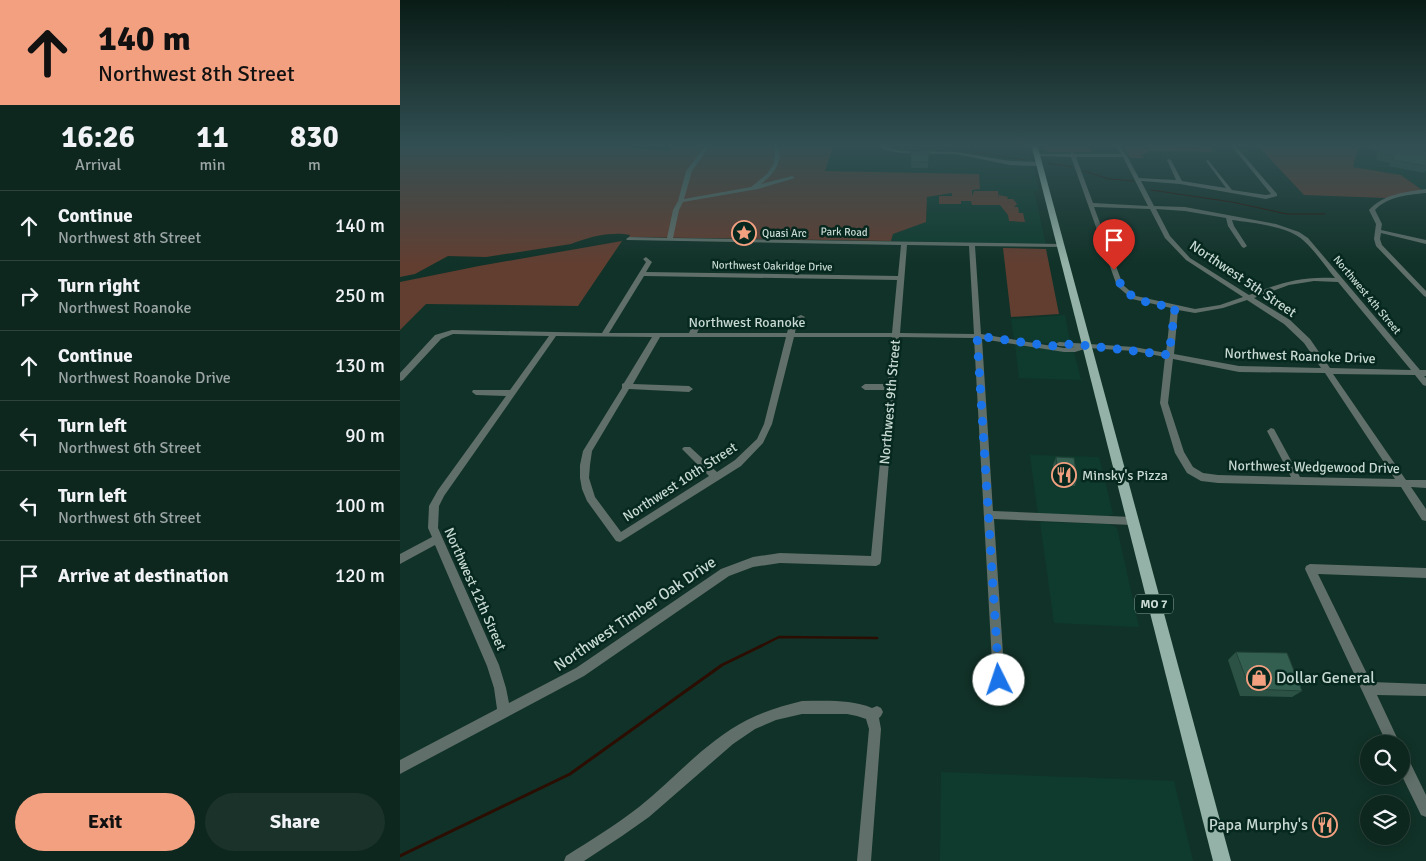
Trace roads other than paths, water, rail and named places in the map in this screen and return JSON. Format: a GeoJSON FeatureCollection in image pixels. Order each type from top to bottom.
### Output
{"type":"FeatureCollection","features":[{"type":"Feature","properties":{"kind":"main road","name":"MO 7"},"geometry":{"type":"LineString","coordinates":[[1044,184],[1222,861]]}},
{"type":"Feature","properties":{"kind":"street"},"geometry":{"type":"LineString","coordinates":[[669,240],[674,226],[674,210],[680,201],[685,184]]}},
{"type":"Feature","properties":{"kind":"street"},"geometry":{"type":"LineString","coordinates":[[753,188],[758,184]]}},
{"type":"Feature","properties":{"kind":"street"},"geometry":{"type":"LineString","coordinates":[[680,201],[768,184]]}},
{"type":"Feature","properties":{"kind":"street"},"geometry":{"type":"LineString","coordinates":[[1083,184],[1120,286],[1134,298],[1175,308],[1195,311],[1213,310],[1300,280],[1340,280]]}},
{"type":"Feature","properties":{"kind":"street","name":"Northwest 5th Street"},"geometry":{"type":"LineString","coordinates":[[1140,184],[1176,248],[1296,331],[1307,341],[1426,517]]}},
{"type":"Feature","properties":{"kind":"street"},"geometry":{"type":"LineString","coordinates":[[1194,184],[1272,196],[1274,193],[1266,184]]}},
{"type":"Feature","properties":{"kind":"street"},"geometry":{"type":"LineString","coordinates":[[1226,184],[1230,190]]}},
{"type":"Feature","properties":{"kind":"street"},"geometry":{"type":"LineString","coordinates":[[1426,191],[1408,194],[1376,204],[1372,210],[1379,224],[1377,239],[1379,246],[1426,296]]}},
{"type":"Feature","properties":{"kind":"street","name":"Northwest 4th Street"},"geometry":{"type":"LineString","coordinates":[[1090,205],[1151,206],[1185,209],[1286,228],[1306,239],[1422,373],[1426,383]]}},
{"type":"Feature","properties":{"kind":"street"},"geometry":{"type":"LineString","coordinates":[[1229,217],[1231,226],[1244,246]]}},
{"type":"Feature","properties":{"kind":"street"},"geometry":{"type":"LineString","coordinates":[[1379,231],[1426,242]]}},
{"type":"Feature","properties":{"kind":"street","name":"Park Road"},"geometry":{"type":"LineString","coordinates":[[629,239],[1060,246]]}},
{"type":"Feature","properties":{"kind":"street","name":"Northwest 9th Street"},"geometry":{"type":"LineString","coordinates":[[876,561],[904,243]]}},
{"type":"Feature","properties":{"kind":"street"},"geometry":{"type":"LineString","coordinates":[[972,244],[1000,698]]}},
{"type":"Feature","properties":{"kind":"street"},"geometry":{"type":"LineString","coordinates":[[604,335],[649,262],[646,259]]}},
{"type":"Feature","properties":{"kind":"street","name":"Northwest Oakridge Drive"},"geometry":{"type":"LineString","coordinates":[[642,274],[901,278]]}},
{"type":"Feature","properties":{"kind":"street"},"geometry":{"type":"LineString","coordinates":[[742,285],[746,276]]}},
{"type":"Feature","properties":{"kind":"street"},"geometry":{"type":"LineString","coordinates":[[1169,355],[1175,308]]}},
{"type":"Feature","properties":{"kind":"street","name":"Northwest 10th Street"},"geometry":{"type":"LineString","coordinates":[[625,386],[588,451],[583,476],[589,496],[620,538],[744,458],[765,432],[790,334],[793,325],[801,317]]}},
{"type":"Feature","properties":{"kind":"street"},"geometry":{"type":"LineString","coordinates":[[692,320],[696,326],[692,335]]}},
{"type":"Feature","properties":{"kind":"street","name":"Northwest Roanoke"},"geometry":{"type":"LineString","coordinates":[[400,378],[443,332],[657,336],[896,334],[977,336],[1075,350],[1086,347]]}},
{"type":"Feature","properties":{"kind":"street","name":"Northwest 12th Street"},"geometry":{"type":"LineString","coordinates":[[504,712],[494,665],[436,540],[432,518],[438,499],[554,334]]}},
{"type":"Feature","properties":{"kind":"street"},"geometry":{"type":"LineString","coordinates":[[657,336],[625,386],[689,390]]}},
{"type":"Feature","properties":{"kind":"street","name":"Northwest Roanoke Drive"},"geometry":{"type":"LineString","coordinates":[[1086,347],[1134,350],[1169,355],[1239,369],[1422,373]]}},
{"type":"Feature","properties":{"kind":"street","name":"Northwest Wedgewood Drive"},"geometry":{"type":"LineString","coordinates":[[1169,355],[1164,403],[1180,453],[1190,470],[1201,477],[1426,484]]}},
{"type":"Feature","properties":{"kind":"street"},"geometry":{"type":"LineString","coordinates":[[865,387],[891,387]]}},
{"type":"Feature","properties":{"kind":"street"},"geometry":{"type":"LineString","coordinates":[[476,392],[512,393]]}},
{"type":"Feature","properties":{"kind":"street"},"geometry":{"type":"LineString","coordinates":[[1271,431],[1297,480]]}},
{"type":"Feature","properties":{"kind":"street"},"geometry":{"type":"LineString","coordinates":[[687,448],[716,477]]}},
{"type":"Feature","properties":{"kind":"street"},"geometry":{"type":"LineString","coordinates":[[988,515],[1132,521]]}},
{"type":"Feature","properties":{"kind":"street"},"geometry":{"type":"LineString","coordinates":[[400,559],[436,540]]}},
{"type":"Feature","properties":{"kind":"street","name":"Northwest Timber Oak Drive"},"geometry":{"type":"LineString","coordinates":[[400,767],[580,672],[725,572],[753,562],[780,558],[876,561]]}},
{"type":"Feature","properties":{"kind":"street"},"geometry":{"type":"LineString","coordinates":[[1390,735],[1310,569],[1426,573]]}},
{"type":"Feature","properties":{"kind":"street"},"geometry":{"type":"LineString","coordinates":[[1367,688],[1426,690]]}},
{"type":"Feature","properties":{"kind":"street"},"geometry":{"type":"LineString","coordinates":[[572,861],[644,812],[729,738],[759,720],[788,709],[816,706],[864,709],[874,713],[875,729],[864,861]]}},
{"type":"Feature","properties":{"kind":"street"},"geometry":{"type":"LineString","coordinates":[[1410,777],[1426,810]]}},
{"type":"Feature","properties":{"kind":"waterway"},"geometry":{"type":"LineString","coordinates":[[1151,190],[1232,202],[1287,214],[1325,214]]}},
{"type":"Feature","properties":{"kind":"waterway"},"geometry":{"type":"LineString","coordinates":[[761,646],[779,637],[877,638]]}},
{"type":"Feature","properties":{"kind":"waterway"},"geometry":{"type":"LineString","coordinates":[[400,856],[570,774],[722,665],[761,646]]}},
{"type":"Feature","properties":{"kind":"place","name":"Quasi Arc"},"geometry":{"type":"Point","coordinates":[744,233]}},
{"type":"Feature","properties":{"kind":"place","name":"Minsky's Pizza"},"geometry":{"type":"Point","coordinates":[1064,475]}},
{"type":"Feature","properties":{"kind":"place","name":"Dollar General"},"geometry":{"type":"Point","coordinates":[1259,678]}},
{"type":"Feature","properties":{"kind":"place","name":"Papa Murphy's"},"geometry":{"type":"Point","coordinates":[1325,825]}}]}
